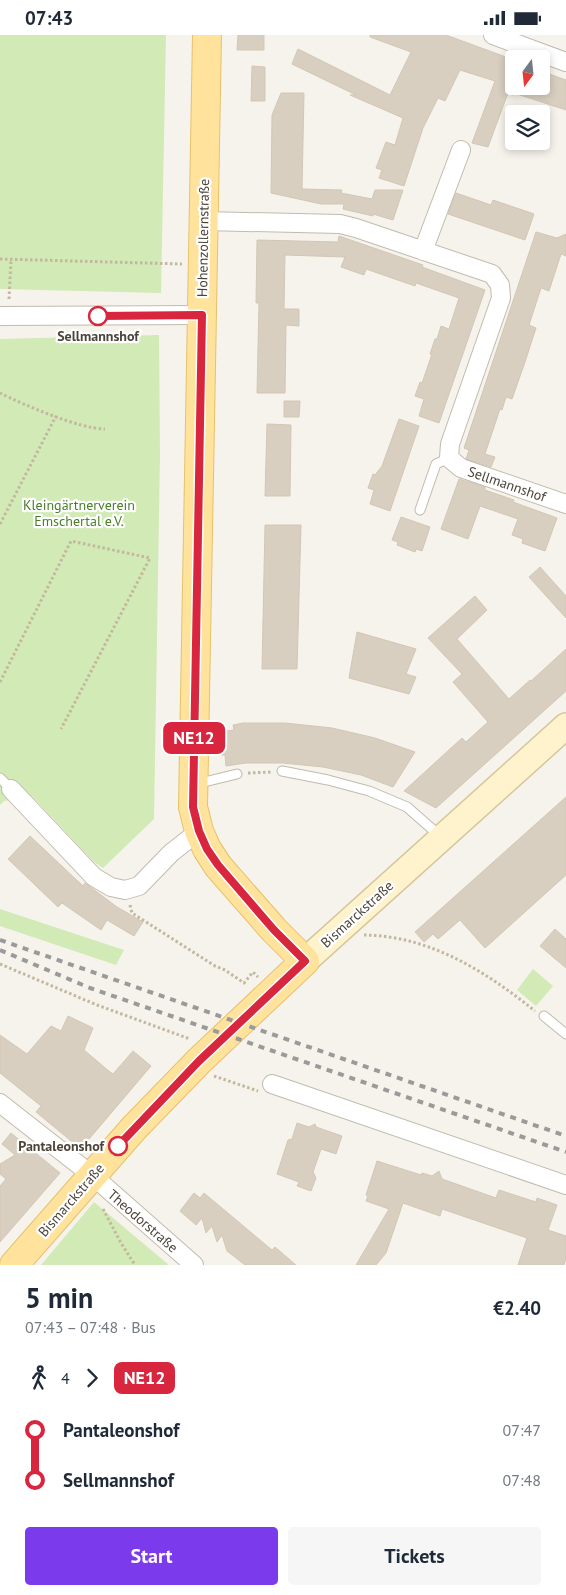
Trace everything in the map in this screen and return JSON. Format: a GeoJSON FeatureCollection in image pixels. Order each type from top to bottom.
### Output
{"type":"FeatureCollection","features":[{"type":"Feature","properties":{"kind":"main road","name":"Hohenzollernstraße"},"geometry":{"type":"LineString","coordinates":[[207,35],[193,807],[199,831],[207,849],[218,865],[274,930],[305,961]]}},
{"type":"Feature","properties":{"kind":"main road","name":"Bismarckstraße"},"geometry":{"type":"LineString","coordinates":[[14,1265],[95,1178],[134,1129],[207,1054],[305,961],[566,726]]}},
{"type":"Feature","properties":{"kind":"street"},"geometry":{"type":"LineString","coordinates":[[493,35],[566,62]]}},
{"type":"Feature","properties":{"kind":"street"},"geometry":{"type":"LineString","coordinates":[[423,251],[462,150]]}},
{"type":"Feature","properties":{"kind":"street"},"geometry":{"type":"LineString","coordinates":[[203,221],[340,224],[492,274],[500,285],[501,297],[450,444],[448,458]]}},
{"type":"Feature","properties":{"kind":"street"},"geometry":{"type":"LineString","coordinates":[[4,316],[202,315]]}},
{"type":"Feature","properties":{"kind":"street","name":"Sellmannshof"},"geometry":{"type":"LineString","coordinates":[[448,458],[461,468],[566,505]]}},
{"type":"Feature","properties":{"kind":"street"},"geometry":{"type":"LineString","coordinates":[[5,783],[94,877],[111,887],[125,890],[139,885],[171,853],[199,831]]}},
{"type":"Feature","properties":{"kind":"street"},"geometry":{"type":"LineString","coordinates":[[272,1084],[566,1185]]}},
{"type":"Feature","properties":{"kind":"street","name":"Theodorstraße"},"geometry":{"type":"LineString","coordinates":[[0,1103],[95,1178],[194,1265]]}},
{"type":"Feature","properties":{"kind":"lane"},"geometry":{"type":"LineString","coordinates":[[420,510],[436,464],[448,458]]}},
{"type":"Feature","properties":{"kind":"lane"},"geometry":{"type":"LineString","coordinates":[[282,771],[328,780],[369,791],[407,807],[442,837]]}},
{"type":"Feature","properties":{"kind":"lane"},"geometry":{"type":"LineString","coordinates":[[193,785],[237,774]]}},
{"type":"Feature","properties":{"kind":"lane"},"geometry":{"type":"LineString","coordinates":[[544,1016],[566,1034]]}},
{"type":"Feature","properties":{"kind":"path"},"geometry":{"type":"LineString","coordinates":[[0,259],[162,264]]}},
{"type":"Feature","properties":{"kind":"path"},"geometry":{"type":"LineString","coordinates":[[4,316],[11,260]]}},
{"type":"Feature","properties":{"kind":"path"},"geometry":{"type":"LineString","coordinates":[[0,393],[56,416],[94,429],[105,429]]}},
{"type":"Feature","properties":{"kind":"path"},"geometry":{"type":"LineString","coordinates":[[0,524],[56,416]]}},
{"type":"Feature","properties":{"kind":"path"},"geometry":{"type":"LineString","coordinates":[[0,682],[71,541],[150,558],[61,729]]}},
{"type":"Feature","properties":{"kind":"path"},"geometry":{"type":"LineString","coordinates":[[237,774],[282,771]]}},
{"type":"Feature","properties":{"kind":"path"},"geometry":{"type":"LineString","coordinates":[[125,890],[132,913],[244,983]]}},
{"type":"Feature","properties":{"kind":"path"},"geometry":{"type":"LineString","coordinates":[[363,935],[390,936],[433,947],[476,969],[544,1016]]}},
{"type":"Feature","properties":{"kind":"path"},"geometry":{"type":"LineString","coordinates":[[0,964],[207,1054],[215,1077],[257,1091],[272,1084]]}},
{"type":"Feature","properties":{"kind":"path"},"geometry":{"type":"LineString","coordinates":[[95,1178],[99,1198],[106,1216],[135,1265]]}},
{"type":"Feature","properties":{"kind":"green space"},"geometry":{"type":"Polygon","coordinates":[[[0,35],[166,35],[161,293],[0,289],[0,35]]]}},
{"type":"Feature","properties":{"kind":"green space","name":"Kleingärtnerverein Emschertal e.V."},"geometry":{"type":"Polygon","coordinates":[[[159,335],[160,455],[154,819],[103,868],[94,862],[32,796],[4,801],[0,805],[0,339],[159,335]]]}},
{"type":"Feature","properties":{"kind":"green space"},"geometry":{"type":"Polygon","coordinates":[[[0,909],[124,950],[116,965],[0,926],[0,909]]]}},
{"type":"Feature","properties":{"kind":"green space"},"geometry":{"type":"Polygon","coordinates":[[[533,969],[553,986],[536,1006],[517,990],[533,969]]]}},
{"type":"Feature","properties":{"kind":"green space"},"geometry":{"type":"Polygon","coordinates":[[[94,1202],[169,1265],[41,1265],[94,1202]]]}},
{"type":"Feature","properties":{"kind":"building"},"geometry":{"type":"Polygon","coordinates":[[[238,35],[264,35],[264,50],[237,50],[238,35]]]}},
{"type":"Feature","properties":{"kind":"building"},"geometry":{"type":"Polygon","coordinates":[[[370,35],[446,35],[505,57],[505,95],[507,95],[488,147],[472,143],[495,81],[460,70],[445,101],[438,98],[423,128],[404,186],[379,178],[382,170],[376,168],[386,142],[395,145],[403,118],[350,95],[356,95],[292,64],[298,49],[390,95],[411,52],[370,37],[370,35]]]}},
{"type":"Feature","properties":{"kind":"building"},"geometry":{"type":"Polygon","coordinates":[[[252,66],[265,67],[265,101],[251,101],[252,66]]]}},
{"type":"Feature","properties":{"kind":"building"},"geometry":{"type":"Polygon","coordinates":[[[550,74],[566,80],[566,110],[520,95],[550,95],[550,74]]]}},
{"type":"Feature","properties":{"kind":"building"},"geometry":{"type":"Polygon","coordinates":[[[281,93],[304,93],[302,189],[342,190],[341,193],[372,199],[375,190],[403,190],[393,220],[373,214],[373,216],[343,209],[344,204],[321,204],[271,193],[272,115],[281,93]]]}},
{"type":"Feature","properties":{"kind":"building"},"geometry":{"type":"Polygon","coordinates":[[[456,193],[491,205],[493,200],[534,214],[525,240],[448,214],[456,193]]]}},
{"type":"Feature","properties":{"kind":"building"},"geometry":{"type":"Polygon","coordinates":[[[536,232],[557,238],[566,234],[566,256],[561,254],[549,291],[541,288],[529,325],[536,328],[525,362],[512,399],[506,397],[502,410],[500,409],[485,454],[495,457],[491,467],[466,459],[469,450],[464,448],[536,232]]]}},
{"type":"Feature","properties":{"kind":"building"},"geometry":{"type":"Polygon","coordinates":[[[339,236],[423,265],[422,267],[485,290],[439,423],[419,416],[424,399],[415,396],[420,382],[422,383],[435,339],[437,339],[441,326],[449,329],[459,298],[416,283],[415,286],[366,269],[364,275],[341,267],[345,257],[285,255],[284,309],[299,309],[299,326],[286,325],[285,393],[257,393],[259,303],[256,303],[257,240],[338,242],[339,236]]]}},
{"type":"Feature","properties":{"kind":"building"},"geometry":{"type":"Polygon","coordinates":[[[284,401],[300,401],[299,417],[284,417],[284,401]]]}},
{"type":"Feature","properties":{"kind":"building"},"geometry":{"type":"Polygon","coordinates":[[[399,419],[419,426],[390,511],[370,504],[374,490],[368,488],[373,474],[375,475],[382,466],[399,419]]]}},
{"type":"Feature","properties":{"kind":"building"},"geometry":{"type":"Polygon","coordinates":[[[267,424],[291,425],[290,496],[265,496],[267,424]]]}},
{"type":"Feature","properties":{"kind":"building"},"geometry":{"type":"Polygon","coordinates":[[[459,479],[485,487],[485,490],[557,518],[545,551],[522,543],[523,539],[512,535],[518,519],[480,506],[468,539],[441,529],[459,479]]]}},
{"type":"Feature","properties":{"kind":"building"},"geometry":{"type":"Polygon","coordinates":[[[401,517],[430,527],[422,551],[416,549],[415,552],[397,545],[398,542],[392,540],[401,517]]]}},
{"type":"Feature","properties":{"kind":"building"},"geometry":{"type":"Polygon","coordinates":[[[265,525],[301,525],[297,669],[262,669],[265,525]]]}},
{"type":"Feature","properties":{"kind":"building"},"geometry":{"type":"Polygon","coordinates":[[[540,567],[566,596],[566,618],[529,577],[540,567]]]}},
{"type":"Feature","properties":{"kind":"building"},"geometry":{"type":"Polygon","coordinates":[[[475,596],[487,610],[457,639],[509,699],[566,649],[566,691],[436,808],[404,791],[462,738],[466,742],[488,722],[453,682],[462,674],[428,638],[475,596]]]}},
{"type":"Feature","properties":{"kind":"building"},"geometry":{"type":"Polygon","coordinates":[[[357,632],[416,649],[406,674],[416,677],[409,694],[349,678],[357,632]]]}},
{"type":"Feature","properties":{"kind":"building"},"geometry":{"type":"Polygon","coordinates":[[[243,723],[285,723],[332,728],[375,738],[415,752],[393,787],[361,775],[323,767],[283,763],[246,763],[226,766],[225,755],[221,755],[219,732],[234,730],[233,725],[243,723]]]}},
{"type":"Feature","properties":{"kind":"building"},"geometry":{"type":"Polygon","coordinates":[[[566,797],[566,875],[485,948],[460,920],[438,939],[433,934],[424,942],[415,932],[566,797]]]}},
{"type":"Feature","properties":{"kind":"building"},"geometry":{"type":"Polygon","coordinates":[[[30,836],[83,886],[85,883],[117,907],[143,922],[134,936],[107,920],[101,930],[62,903],[58,907],[8,859],[30,836]]]}},
{"type":"Feature","properties":{"kind":"building"},"geometry":{"type":"Polygon","coordinates":[[[555,929],[566,939],[566,968],[540,946],[555,929]]]}},
{"type":"Feature","properties":{"kind":"building"},"geometry":{"type":"Polygon","coordinates":[[[68,1016],[93,1028],[84,1050],[113,1074],[133,1051],[151,1066],[84,1145],[76,1145],[36,1112],[41,1106],[0,1073],[0,1035],[27,1054],[51,1026],[61,1031],[68,1016]]]}},
{"type":"Feature","properties":{"kind":"building"},"geometry":{"type":"Polygon","coordinates":[[[297,1123],[309,1127],[315,1124],[316,1127],[342,1136],[336,1154],[321,1149],[313,1172],[316,1178],[311,1191],[297,1186],[299,1182],[277,1174],[288,1140],[292,1139],[297,1123]]]}},
{"type":"Feature","properties":{"kind":"building"},"geometry":{"type":"Polygon","coordinates":[[[11,1133],[60,1173],[0,1242],[0,1186],[6,1179],[0,1174],[0,1164],[15,1155],[2,1144],[11,1133]]]}},
{"type":"Feature","properties":{"kind":"building"},"geometry":{"type":"Polygon","coordinates":[[[377,1161],[421,1175],[422,1173],[432,1176],[439,1171],[442,1179],[496,1198],[499,1190],[536,1202],[537,1198],[557,1205],[548,1230],[566,1236],[566,1258],[564,1265],[518,1265],[527,1238],[442,1209],[440,1216],[403,1203],[386,1253],[376,1265],[356,1265],[389,1209],[366,1201],[368,1196],[366,1195],[377,1161]]]}},
{"type":"Feature","properties":{"kind":"building"},"geometry":{"type":"Polygon","coordinates":[[[194,1193],[200,1198],[204,1193],[272,1250],[275,1247],[296,1265],[245,1265],[227,1251],[222,1235],[217,1242],[212,1226],[206,1233],[202,1218],[196,1225],[180,1211],[194,1193]]]}},
{"type":"Feature","properties":{"kind":"railway"},"geometry":{"type":"LineString","coordinates":[[0,940],[566,1136]]}},
{"type":"Feature","properties":{"kind":"railway"},"geometry":{"type":"LineString","coordinates":[[0,950],[90,988],[566,1152]]}},
{"type":"Feature","properties":{"kind":"bus line","name":"NE12"},"geometry":{"type":"LineString","coordinates":[[98,316],[202,315],[193,807],[199,831],[207,849],[218,865],[274,930],[305,961],[199,1061],[118,1146]]}},
{"type":"Feature","properties":{"kind":"place","name":"Sellmannshof"},"geometry":{"type":"Point","coordinates":[98,316]}},
{"type":"Feature","properties":{"kind":"place","name":"Pantaleonshof"},"geometry":{"type":"Point","coordinates":[118,1146]}}]}
